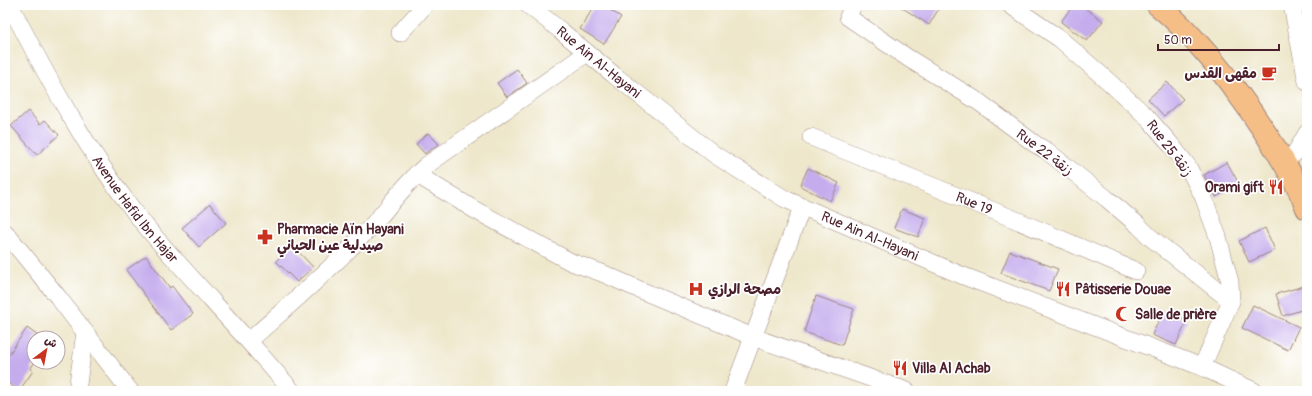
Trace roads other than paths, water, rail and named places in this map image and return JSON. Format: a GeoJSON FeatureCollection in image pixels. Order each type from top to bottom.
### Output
{"type":"FeatureCollection","features":[{"type":"Feature","properties":{"kind":"main road"},"geometry":{"type":"LineString","coordinates":[[1158,5],[1195,41],[1244,100],[1285,162],[1307,208]]}},
{"type":"Feature","properties":{"kind":"street","name":"Avenue Hafid Ibn Hajar"},"geometry":{"type":"LineString","coordinates":[[10,5],[37,58],[106,173],[137,216],[292,391]]}},
{"type":"Feature","properties":{"kind":"street"},"geometry":{"type":"LineString","coordinates":[[400,33],[425,5]]}},
{"type":"Feature","properties":{"kind":"street","name":"Rue Ain Al-Hayani"},"geometry":{"type":"LineString","coordinates":[[528,5],[715,155],[785,199],[961,275],[1202,367],[1254,391]]}},
{"type":"Feature","properties":{"kind":"street","name":"Rue 25 زنقة"},"geometry":{"type":"LineString","coordinates":[[1010,5],[1060,39],[1146,116],[1182,159],[1203,196],[1218,237],[1230,282],[1231,301],[1202,367]]}},
{"type":"Feature","properties":{"kind":"street"},"geometry":{"type":"LineString","coordinates":[[1292,5],[1307,82]]}},
{"type":"Feature","properties":{"kind":"street","name":"Rue 22 زنقة"},"geometry":{"type":"LineString","coordinates":[[851,11],[908,58],[979,102],[1035,144],[1047,151],[1112,202],[1150,237],[1231,301]]}},
{"type":"Feature","properties":{"kind":"street"},"geometry":{"type":"LineString","coordinates":[[248,341],[331,268],[373,226],[398,193],[416,174],[587,53]]}},
{"type":"Feature","properties":{"kind":"street"},"geometry":{"type":"LineString","coordinates":[[1285,162],[1296,152],[1307,133]]}},
{"type":"Feature","properties":{"kind":"street","name":"Rue 19"},"geometry":{"type":"LineString","coordinates":[[811,137],[1009,217],[1136,271]]}},
{"type":"Feature","properties":{"kind":"street"},"geometry":{"type":"LineString","coordinates":[[416,174],[475,210],[571,262],[602,273],[638,290],[753,337],[907,391]]}},
{"type":"Feature","properties":{"kind":"street"},"geometry":{"type":"LineString","coordinates":[[733,391],[802,207]]}},
{"type":"Feature","properties":{"kind":"street"},"geometry":{"type":"LineString","coordinates":[[5,232],[58,297],[130,391]]}},
{"type":"Feature","properties":{"kind":"street"},"geometry":{"type":"LineString","coordinates":[[77,391],[85,332]]}},
{"type":"Feature","properties":{"kind":"place","name":"مقهى القدس"},"geometry":{"type":"Point","coordinates":[1269,73]}},
{"type":"Feature","properties":{"kind":"place","name":"Orami gift"},"geometry":{"type":"Point","coordinates":[1276,187]}},
{"type":"Feature","properties":{"kind":"place","name":"Pharmacie Aïn Hayani صيدلية عين الحياني"},"geometry":{"type":"Point","coordinates":[265,237]}},
{"type":"Feature","properties":{"kind":"place","name":"مصحة الرازي"},"geometry":{"type":"Point","coordinates":[696,289]}},
{"type":"Feature","properties":{"kind":"place","name":"Pâtisserie Douae"},"geometry":{"type":"Point","coordinates":[1063,289]}},
{"type":"Feature","properties":{"kind":"place","name":"Salle de prière"},"geometry":{"type":"Point","coordinates":[1123,314]}},
{"type":"Feature","properties":{"kind":"place","name":"Villa Al Achab"},"geometry":{"type":"Point","coordinates":[900,368]}}]}
